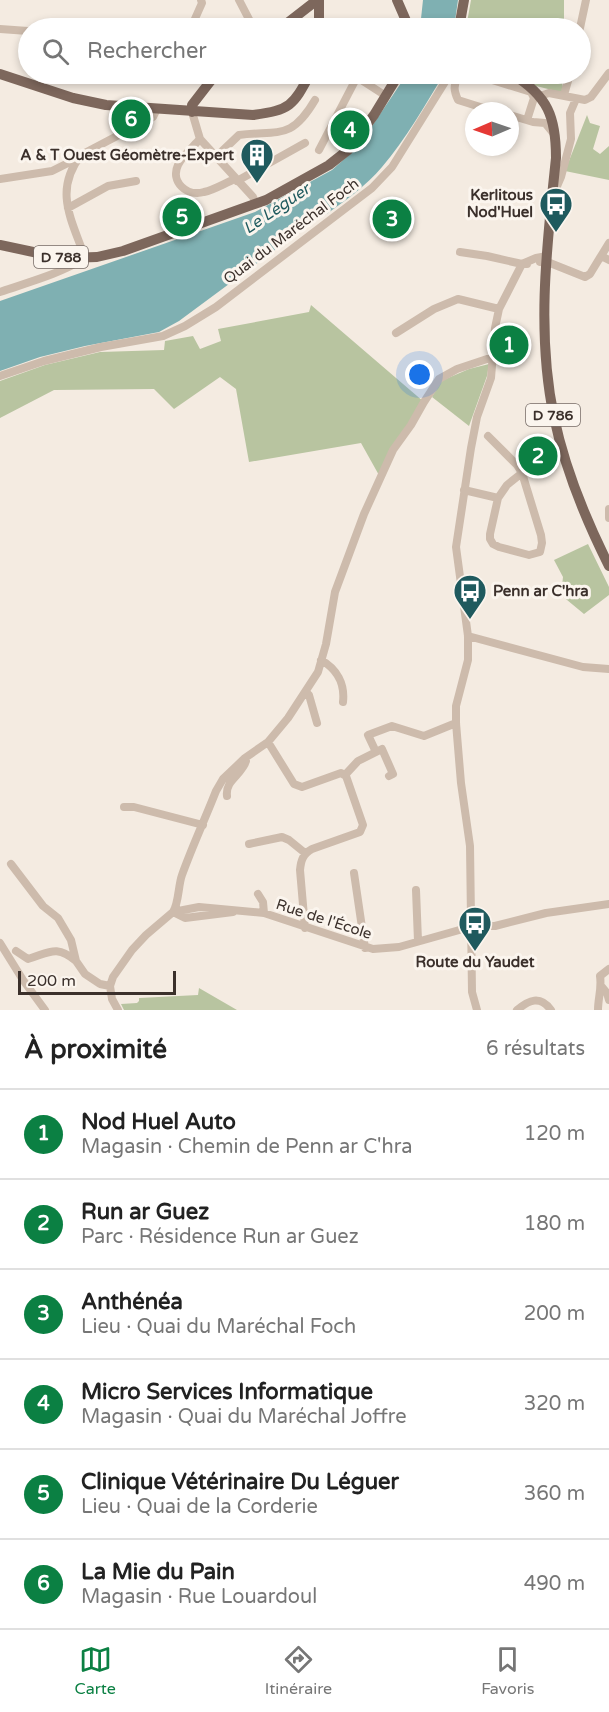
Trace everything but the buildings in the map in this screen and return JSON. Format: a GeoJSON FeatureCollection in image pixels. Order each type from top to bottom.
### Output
{"type":"FeatureCollection","features":[{"type":"Feature","properties":{"kind":"main road"},"geometry":{"type":"LineString","coordinates":[[294,18],[318,0]]}},
{"type":"Feature","properties":{"kind":"main road"},"geometry":{"type":"LineString","coordinates":[[318,0],[319,18]]}},
{"type":"Feature","properties":{"kind":"main road"},"geometry":{"type":"LineString","coordinates":[[397,0],[405,18]]}},
{"type":"Feature","properties":{"kind":"main road"},"geometry":{"type":"LineString","coordinates":[[461,18],[464,0]]}},
{"type":"Feature","properties":{"kind":"main road"},"geometry":{"type":"LineString","coordinates":[[0,74],[18,80]]}},
{"type":"Feature","properties":{"kind":"main road"},"geometry":{"type":"LineString","coordinates":[[30,84],[73,98],[106,105],[253,115],[277,112],[293,102],[304,84]]}},
{"type":"Feature","properties":{"kind":"main road"},"geometry":{"type":"LineString","coordinates":[[192,112],[192,105],[208,84]]}},
{"type":"Feature","properties":{"kind":"main road","name":"D 788"},"geometry":{"type":"LineString","coordinates":[[0,245],[68,258],[97,257],[123,251],[256,204],[329,165],[348,150],[393,84]]}},
{"type":"Feature","properties":{"kind":"main road","name":"D 786"},"geometry":{"type":"LineString","coordinates":[[528,84],[540,96],[549,111],[556,137],[544,321],[553,416],[569,474],[607,562]]}},
{"type":"Feature","properties":{"kind":"street"},"geometry":{"type":"LineString","coordinates":[[195,18],[202,3],[201,0]]}},
{"type":"Feature","properties":{"kind":"street"},"geometry":{"type":"LineString","coordinates":[[239,0],[248,18]]}},
{"type":"Feature","properties":{"kind":"street"},"geometry":{"type":"LineString","coordinates":[[582,18],[586,0]]}},
{"type":"Feature","properties":{"kind":"street"},"geometry":{"type":"LineString","coordinates":[[0,29],[18,30]]}},
{"type":"Feature","properties":{"kind":"street"},"geometry":{"type":"LineString","coordinates":[[540,96],[549,93],[585,100],[591,97],[609,73]]}},
{"type":"Feature","properties":{"kind":"street"},"geometry":{"type":"LineString","coordinates":[[319,150],[351,84]]}},
{"type":"Feature","properties":{"kind":"street"},"geometry":{"type":"LineString","coordinates":[[368,84],[386,96]]}},
{"type":"Feature","properties":{"kind":"street","name":"Quai du Maréchal Foch"},"geometry":{"type":"LineString","coordinates":[[0,376],[44,361],[101,347],[163,336],[216,307],[365,194],[392,167],[448,84]]}},
{"type":"Feature","properties":{"kind":"street"},"geometry":{"type":"LineString","coordinates":[[454,84],[458,100],[465,103]]}},
{"type":"Feature","properties":{"kind":"street"},"geometry":{"type":"LineString","coordinates":[[505,84],[531,92],[534,98],[530,121]]}},
{"type":"Feature","properties":{"kind":"street"},"geometry":{"type":"LineString","coordinates":[[564,95],[567,84]]}},
{"type":"Feature","properties":{"kind":"street"},"geometry":{"type":"LineString","coordinates":[[552,197],[561,177],[571,139],[570,113],[576,99]]}},
{"type":"Feature","properties":{"kind":"street"},"geometry":{"type":"LineString","coordinates":[[217,156],[239,135],[277,133],[297,124],[307,114],[315,100]]}},
{"type":"Feature","properties":{"kind":"street"},"geometry":{"type":"LineString","coordinates":[[0,292],[55,273],[85,258],[68,208],[66,190],[75,163],[81,155],[153,117],[157,109]]}},
{"type":"Feature","properties":{"kind":"street"},"geometry":{"type":"LineString","coordinates":[[530,121],[542,119],[549,111]]}},
{"type":"Feature","properties":{"kind":"street"},"geometry":{"type":"LineString","coordinates":[[192,112],[200,139],[253,197],[256,204]]}},
{"type":"Feature","properties":{"kind":"street"},"geometry":{"type":"LineString","coordinates":[[519,118],[545,123],[556,137]]}},
{"type":"Feature","properties":{"kind":"street"},"geometry":{"type":"LineString","coordinates":[[200,139],[177,166],[177,180],[182,189],[190,193],[203,192],[236,180],[305,143]]}},
{"type":"Feature","properties":{"kind":"street"},"geometry":{"type":"LineString","coordinates":[[0,179],[52,171],[68,163],[75,163]]}},
{"type":"Feature","properties":{"kind":"street"},"geometry":{"type":"LineString","coordinates":[[68,208],[108,186],[136,181]]}},
{"type":"Feature","properties":{"kind":"street"},"geometry":{"type":"LineString","coordinates":[[460,252],[522,264],[547,259],[585,276],[590,274],[605,258],[609,243]]}},
{"type":"Feature","properties":{"kind":"street"},"geometry":{"type":"LineString","coordinates":[[52,256],[56,267],[55,273]]}},
{"type":"Feature","properties":{"kind":"street"},"geometry":{"type":"LineString","coordinates":[[477,1010],[472,992],[470,846],[461,783],[456,723],[456,706],[468,660],[468,636],[456,547],[477,417],[491,378],[499,309],[522,264]]}},
{"type":"Feature","properties":{"kind":"street"},"geometry":{"type":"LineString","coordinates":[[396,333],[434,309],[458,299],[499,309]]}},
{"type":"Feature","properties":{"kind":"street"},"geometry":{"type":"LineString","coordinates":[[118,1010],[112,999],[110,986],[113,977],[132,950],[176,908],[181,877],[223,779],[245,758],[268,742],[288,718],[318,672],[326,644],[334,592],[351,554],[364,514],[393,450],[439,379],[457,369],[493,357]]}},
{"type":"Feature","properties":{"kind":"street"},"geometry":{"type":"LineString","coordinates":[[489,436],[522,473],[541,535],[540,552],[535,555],[524,555],[493,544],[490,539],[498,498],[507,485],[522,473]]}},
{"type":"Feature","properties":{"kind":"street"},"geometry":{"type":"LineString","coordinates":[[464,490],[498,498]]}},
{"type":"Feature","properties":{"kind":"street"},"geometry":{"type":"LineString","coordinates":[[609,509],[609,518]]}},
{"type":"Feature","properties":{"kind":"street"},"geometry":{"type":"LineString","coordinates":[[607,562],[609,574]]}},
{"type":"Feature","properties":{"kind":"street"},"geometry":{"type":"LineString","coordinates":[[468,636],[583,667],[609,669]]}},
{"type":"Feature","properties":{"kind":"street"},"geometry":{"type":"LineString","coordinates":[[321,660],[328,664],[338,676],[344,694],[343,702]]}},
{"type":"Feature","properties":{"kind":"street"},"geometry":{"type":"LineString","coordinates":[[306,692],[309,695],[317,723]]}},
{"type":"Feature","properties":{"kind":"street"},"geometry":{"type":"LineString","coordinates":[[376,752],[368,735],[392,726],[424,736],[456,723]]}},
{"type":"Feature","properties":{"kind":"street"},"geometry":{"type":"LineString","coordinates":[[268,742],[294,784],[302,787],[343,774],[358,761],[382,749],[393,774],[390,776]]}},
{"type":"Feature","properties":{"kind":"street"},"geometry":{"type":"LineString","coordinates":[[227,796],[226,790],[243,769],[245,758]]}},
{"type":"Feature","properties":{"kind":"street"},"geometry":{"type":"LineString","coordinates":[[305,928],[300,870],[305,853],[360,832],[363,825],[346,776],[343,774]]}},
{"type":"Feature","properties":{"kind":"street"},"geometry":{"type":"LineString","coordinates":[[124,807],[134,807],[203,825]]}},
{"type":"Feature","properties":{"kind":"street"},"geometry":{"type":"LineString","coordinates":[[249,844],[282,837],[305,853]]}},
{"type":"Feature","properties":{"kind":"street"},"geometry":{"type":"LineString","coordinates":[[11,864],[43,906],[58,918],[71,940],[76,961]]}},
{"type":"Feature","properties":{"kind":"street"},"geometry":{"type":"LineString","coordinates":[[354,873],[365,948]]}},
{"type":"Feature","properties":{"kind":"street"},"geometry":{"type":"LineString","coordinates":[[416,890],[418,941]]}},
{"type":"Feature","properties":{"kind":"street"},"geometry":{"type":"LineString","coordinates":[[258,894],[263,902],[264,913]]}},
{"type":"Feature","properties":{"kind":"street"},"geometry":{"type":"LineString","coordinates":[[470,923],[495,926],[546,913],[609,904]]}},
{"type":"Feature","properties":{"kind":"street","name":"Rue de l'École"},"geometry":{"type":"LineString","coordinates":[[173,912],[199,907],[264,913],[365,948],[383,950],[470,923]]}},
{"type":"Feature","properties":{"kind":"street","name":"Rue de l'École"},"geometry":{"type":"LineString","coordinates":[[146,935],[167,921],[237,911]]}},
{"type":"Feature","properties":{"kind":"street"},"geometry":{"type":"LineString","coordinates":[[173,912],[185,918]]}},
{"type":"Feature","properties":{"kind":"street"},"geometry":{"type":"LineString","coordinates":[[0,943],[45,1010]]}},
{"type":"Feature","properties":{"kind":"street"},"geometry":{"type":"LineString","coordinates":[[16,951],[28,959],[51,950],[67,954],[76,961],[85,974],[100,984],[110,986]]}},
{"type":"Feature","properties":{"kind":"street"},"geometry":{"type":"LineString","coordinates":[[598,1010],[598,999],[602,987],[600,976],[609,969]]}},
{"type":"Feature","properties":{"kind":"street"},"geometry":{"type":"LineString","coordinates":[[602,987],[609,1000]]}},
{"type":"Feature","properties":{"kind":"street"},"geometry":{"type":"LineString","coordinates":[[517,1010],[526,1002],[537,1000],[544,1002],[551,1010]]}},
{"type":"Feature","properties":{"kind":"green space"},"geometry":{"type":"Polygon","coordinates":[[[471,0],[564,0],[564,18],[468,18],[471,0]]]}},
{"type":"Feature","properties":{"kind":"green space"},"geometry":{"type":"Polygon","coordinates":[[[534,84],[562,84],[564,93],[534,84]]]}},
{"type":"Feature","properties":{"kind":"green space"},"geometry":{"type":"Polygon","coordinates":[[[587,115],[590,123],[600,126],[593,149],[600,154],[609,146],[609,180],[565,171],[587,115]]]}},
{"type":"Feature","properties":{"kind":"green space"},"geometry":{"type":"Polygon","coordinates":[[[311,305],[424,402],[380,477],[361,443],[249,462],[236,389],[220,377],[174,409],[154,389],[54,390],[0,418],[0,381],[45,365],[100,352],[164,350],[165,341],[193,336],[200,349],[221,341],[218,329],[309,312],[311,305]]]}},
{"type":"Feature","properties":{"kind":"green space"},"geometry":{"type":"Polygon","coordinates":[[[489,364],[469,426],[432,397],[441,381],[469,369],[489,364]]]}},
{"type":"Feature","properties":{"kind":"green space"},"geometry":{"type":"Polygon","coordinates":[[[588,544],[609,587],[609,595],[584,614],[561,595],[563,577],[554,560],[588,544]]]}},
{"type":"Feature","properties":{"kind":"green space"},"geometry":{"type":"Polygon","coordinates":[[[199,988],[237,1010],[124,1010],[121,1004],[137,1003],[139,998],[198,995],[199,988]]]}},
{"type":"Feature","properties":{"kind":"water"},"geometry":{"type":"Polygon","coordinates":[[[423,0],[458,0],[455,18],[421,18],[423,0]]]}},
{"type":"Feature","properties":{"kind":"water","name":"Le Léguer"},"geometry":{"type":"Polygon","coordinates":[[[400,84],[438,84],[399,145],[369,181],[325,215],[321,211],[277,243],[279,247],[179,321],[159,332],[40,357],[0,371],[0,301],[255,212],[332,170],[358,147],[400,84]]]}},
{"type":"Feature","properties":{"kind":"place","name":"La Mie du Pain"},"geometry":{"type":"Point","coordinates":[131,119]}},
{"type":"Feature","properties":{"kind":"place","name":"Micro Services Informatique"},"geometry":{"type":"Point","coordinates":[350,130]}},
{"type":"Feature","properties":{"kind":"place","name":"A & T Ouest Géomètre-Expert"},"geometry":{"type":"Point","coordinates":[257,184]}},
{"type":"Feature","properties":{"kind":"place","name":"Clinique Vétérinaire Du Léguer"},"geometry":{"type":"Point","coordinates":[182,217]}},
{"type":"Feature","properties":{"kind":"place","name":"Anthénéa"},"geometry":{"type":"Point","coordinates":[392,219]}},
{"type":"Feature","properties":{"kind":"place","name":"Kerlitous Nod'Huel"},"geometry":{"type":"Point","coordinates":[556,233]}},
{"type":"Feature","properties":{"kind":"place","name":"Nod Huel Auto"},"geometry":{"type":"Point","coordinates":[509,345]}},
{"type":"Feature","properties":{"kind":"place","name":"Run ar Guez"},"geometry":{"type":"Point","coordinates":[538,456]}},
{"type":"Feature","properties":{"kind":"place","name":"Penn ar C'hra"},"geometry":{"type":"Point","coordinates":[470,620]}},
{"type":"Feature","properties":{"kind":"place","name":"Route du Yaudet"},"geometry":{"type":"Point","coordinates":[475,952]}}]}
